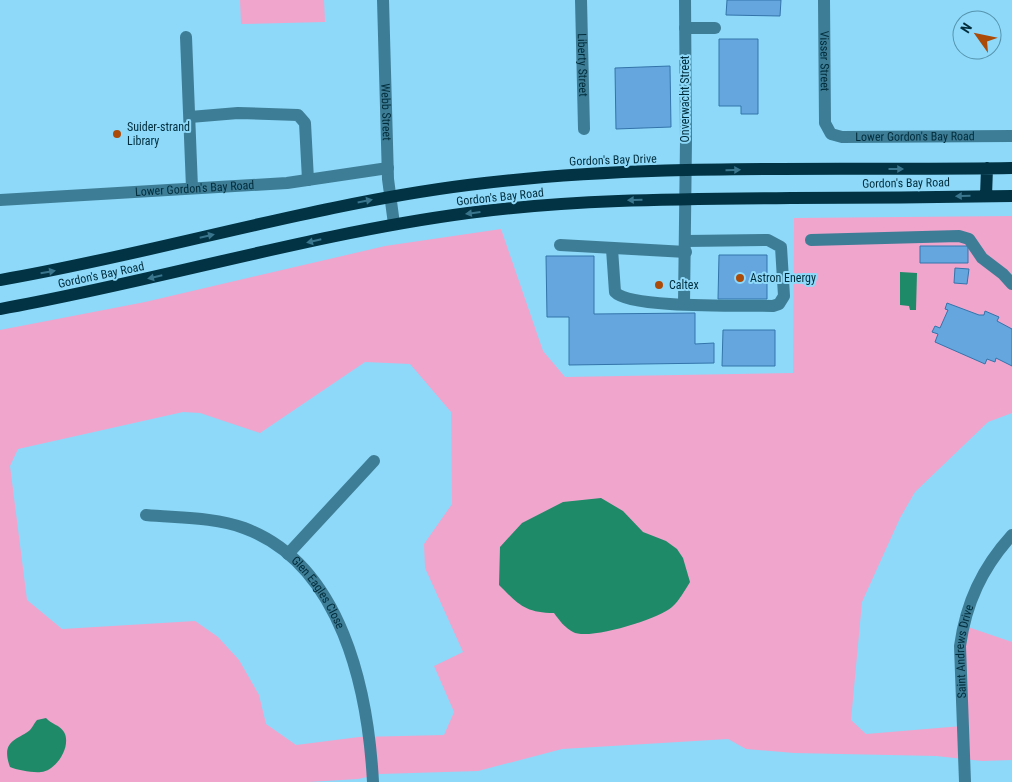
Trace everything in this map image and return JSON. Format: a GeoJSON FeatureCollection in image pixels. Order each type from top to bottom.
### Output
{"type":"FeatureCollection","features":[{"type":"Feature","properties":{"kind":"main road"},"geometry":{"type":"LineString","coordinates":[[986,196],[987,168]]}},
{"type":"Feature","properties":{"kind":"main road","name":"Gordon's Bay Road"},"geometry":{"type":"LineString","coordinates":[[685,171],[1012,168]]}},
{"type":"Feature","properties":{"kind":"main road","name":"Gordon's Bay Drive"},"geometry":{"type":"LineString","coordinates":[[543,177],[685,171]]}},
{"type":"Feature","properties":{"kind":"main road","name":"Gordon's Bay Road"},"geometry":{"type":"LineString","coordinates":[[0,280],[53,271],[389,196],[543,177]]}},
{"type":"Feature","properties":{"kind":"main road","name":"Gordon's Bay Road"},"geometry":{"type":"LineString","coordinates":[[0,309],[109,288],[394,224],[529,207],[684,199],[1012,196]]}},
{"type":"Feature","properties":{"kind":"street","name":"Webb Street"},"geometry":{"type":"LineString","coordinates":[[383,0],[389,196],[394,224]]}},
{"type":"Feature","properties":{"kind":"street","name":"Liberty Street"},"geometry":{"type":"LineString","coordinates":[[581,0],[584,129]]}},
{"type":"Feature","properties":{"kind":"street","name":"Onverwacht Street"},"geometry":{"type":"LineString","coordinates":[[684,0],[684,199],[686,246],[684,304]]}},
{"type":"Feature","properties":{"kind":"street","name":"Visser Street"},"geometry":{"type":"LineString","coordinates":[[824,0],[825,123]]}},
{"type":"Feature","properties":{"kind":"street"},"geometry":{"type":"LineString","coordinates":[[685,28],[716,28]]}},
{"type":"Feature","properties":{"kind":"street"},"geometry":{"type":"LineString","coordinates":[[186,37],[192,188]]}},
{"type":"Feature","properties":{"kind":"street"},"geometry":{"type":"LineString","coordinates":[[190,117],[238,113],[298,115],[304,124],[308,180]]}},
{"type":"Feature","properties":{"kind":"street","name":"Lower Gordon's Bay Road"},"geometry":{"type":"LineString","coordinates":[[825,123],[831,134],[842,137],[1012,136]]}},
{"type":"Feature","properties":{"kind":"street","name":"Lower Gordon's Bay Road"},"geometry":{"type":"LineString","coordinates":[[0,200],[308,180],[388,168]]}},
{"type":"Feature","properties":{"kind":"street"},"geometry":{"type":"LineString","coordinates":[[811,240],[959,236],[969,240],[982,258],[1003,274],[1012,284]]}},
{"type":"Feature","properties":{"kind":"street"},"geometry":{"type":"LineString","coordinates":[[560,245],[612,249],[768,240],[781,247],[784,296],[782,300],[773,306],[684,304],[627,300],[619,296],[613,285],[612,249]]}},
{"type":"Feature","properties":{"kind":"street"},"geometry":{"type":"LineString","coordinates":[[288,554],[374,461]]}},
{"type":"Feature","properties":{"kind":"street","name":"Glen Eagles Close"},"geometry":{"type":"LineString","coordinates":[[146,515],[232,524],[257,534],[288,554],[312,577],[321,591],[351,654],[362,704],[373,782]]}},
{"type":"Feature","properties":{"kind":"street","name":"Saint Andrews Drive"},"geometry":{"type":"LineString","coordinates":[[965,782],[960,646],[963,626],[976,586],[998,550],[1012,534]]}},
{"type":"Feature","properties":{"kind":"shaded area"},"geometry":{"type":"Polygon","coordinates":[[[240,0],[324,0],[325,22],[241,24],[240,0]]]}},
{"type":"Feature","properties":{"kind":"shaded area"},"geometry":{"type":"Polygon","coordinates":[[[1012,216],[1012,413],[988,422],[915,492],[900,518],[862,602],[851,720],[866,734],[962,726],[962,625],[1012,642],[1012,760],[982,761],[936,756],[794,753],[746,749],[728,739],[562,749],[478,771],[380,774],[358,779],[308,782],[0,782],[0,330],[145,302],[385,246],[501,229],[543,351],[565,377],[793,373],[794,218],[1012,216]],[[365,362],[260,433],[200,413],[183,412],[18,449],[10,466],[27,600],[62,629],[195,621],[218,637],[239,660],[259,695],[266,724],[296,745],[359,737],[444,735],[454,712],[434,666],[463,652],[425,568],[424,544],[452,504],[451,412],[410,364],[365,362]]]}},
{"type":"Feature","properties":{"kind":"shaded area"},"geometry":{"type":"Polygon","coordinates":[[[900,272],[917,273],[916,310],[910,310],[909,306],[900,305],[900,272]]]}},
{"type":"Feature","properties":{"kind":"shaded area"},"geometry":{"type":"Polygon","coordinates":[[[601,498],[623,511],[643,532],[666,541],[677,549],[683,558],[690,582],[677,602],[665,612],[639,623],[593,634],[581,634],[567,628],[554,613],[544,613],[523,606],[499,585],[500,547],[522,523],[563,502],[601,498]]]}},
{"type":"Feature","properties":{"kind":"shaded area"},"geometry":{"type":"Polygon","coordinates":[[[46,718],[64,732],[66,738],[64,751],[57,763],[47,771],[41,772],[25,771],[10,767],[7,758],[9,746],[30,730],[37,720],[46,718]]]}},
{"type":"Feature","properties":{"kind":"building"},"geometry":{"type":"Polygon","coordinates":[[[727,0],[781,0],[780,16],[726,15],[727,0]]]}},
{"type":"Feature","properties":{"kind":"building"},"geometry":{"type":"Polygon","coordinates":[[[719,39],[758,39],[758,114],[741,114],[741,106],[719,106],[719,39]]]}},
{"type":"Feature","properties":{"kind":"building"},"geometry":{"type":"Polygon","coordinates":[[[670,66],[671,127],[616,129],[615,68],[670,66]]]}},
{"type":"Feature","properties":{"kind":"building"},"geometry":{"type":"Polygon","coordinates":[[[920,246],[968,246],[968,263],[920,263],[920,246]]]}},
{"type":"Feature","properties":{"kind":"building"},"geometry":{"type":"Polygon","coordinates":[[[719,255],[767,255],[767,299],[718,299],[719,255]]]}},
{"type":"Feature","properties":{"kind":"building"},"geometry":{"type":"Polygon","coordinates":[[[546,256],[594,256],[594,314],[695,313],[695,344],[714,343],[714,363],[569,365],[569,317],[547,317],[546,256]]]}},
{"type":"Feature","properties":{"kind":"building"},"geometry":{"type":"Polygon","coordinates":[[[955,268],[969,269],[967,284],[954,283],[955,268]]]}},
{"type":"Feature","properties":{"kind":"building"},"geometry":{"type":"Polygon","coordinates":[[[947,303],[979,315],[984,315],[985,311],[999,317],[997,321],[1012,329],[1012,366],[996,358],[995,362],[987,359],[985,364],[935,342],[938,334],[932,332],[935,326],[940,328],[948,310],[945,309],[947,303]]]}},
{"type":"Feature","properties":{"kind":"building"},"geometry":{"type":"Polygon","coordinates":[[[723,330],[775,330],[775,366],[722,366],[723,330]]]}},
{"type":"Feature","properties":{"kind":"place","name":"Suider-strand Library"},"geometry":{"type":"Point","coordinates":[117,134]}},
{"type":"Feature","properties":{"kind":"place","name":"Astron Energy"},"geometry":{"type":"Point","coordinates":[740,278]}},
{"type":"Feature","properties":{"kind":"place","name":"Caltex"},"geometry":{"type":"Point","coordinates":[659,285]}}]}
